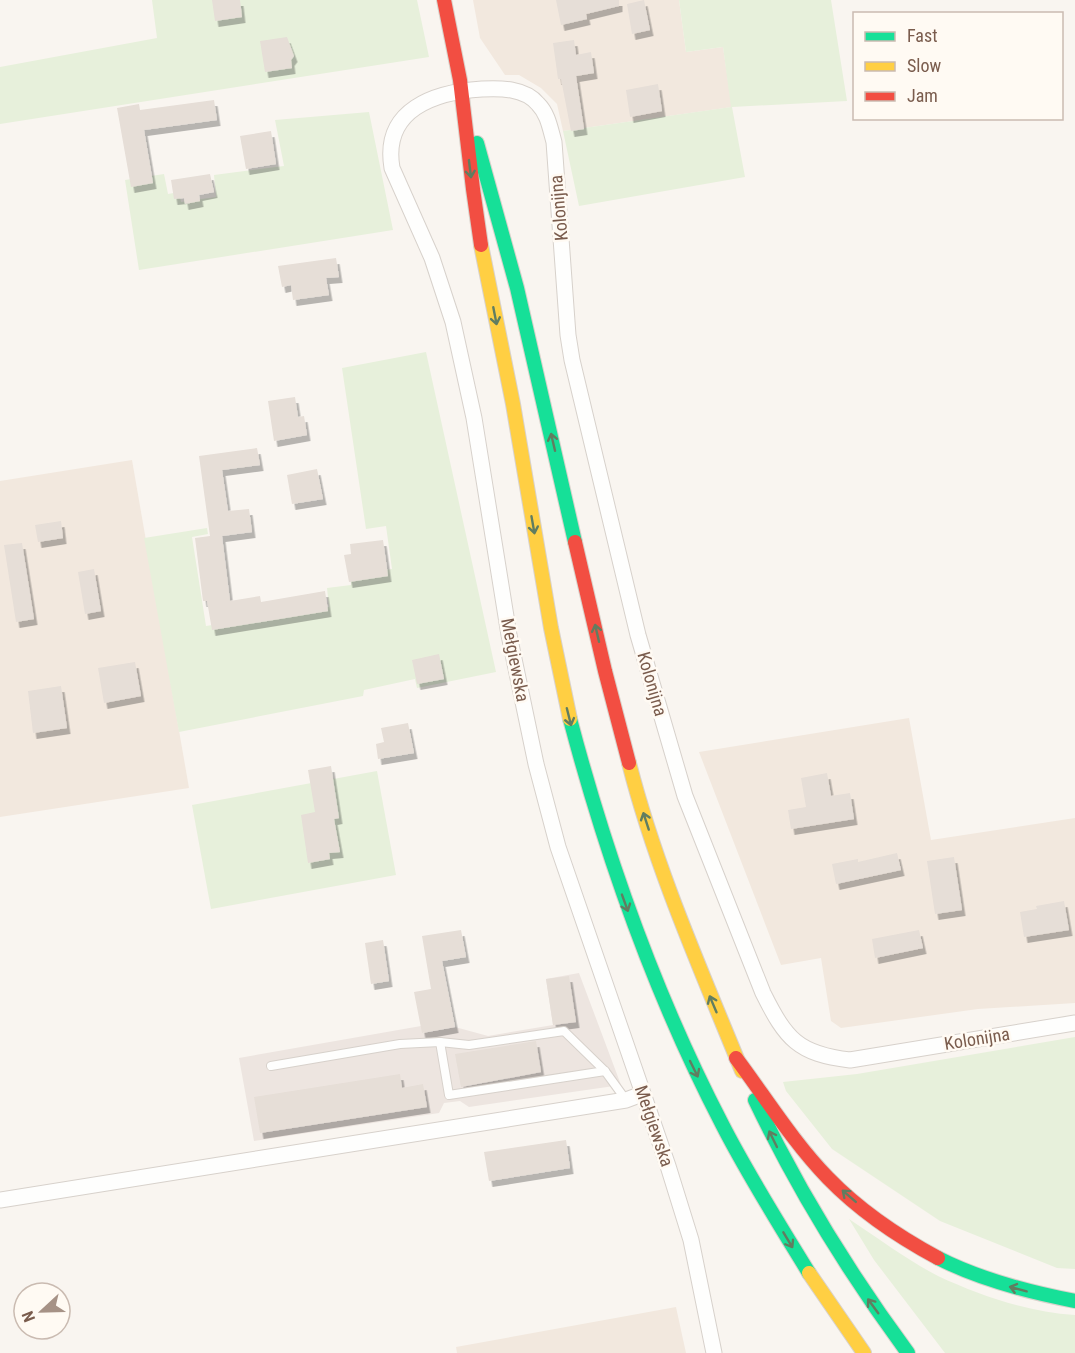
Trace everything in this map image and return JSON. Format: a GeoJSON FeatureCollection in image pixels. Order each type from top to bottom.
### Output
{"type":"FeatureCollection","features":[{"type":"Feature","properties":{"kind":"main road"},"geometry":{"type":"LineString","coordinates":[[444,0],[462,90],[517,288],[610,689],[637,794],[680,919],[736,1058],[767,1126],[802,1196],[838,1254],[908,1353]]}},
{"type":"Feature","properties":{"kind":"main road"},"geometry":{"type":"LineString","coordinates":[[462,90],[476,217],[513,405],[554,649],[575,739],[607,850],[654,979],[712,1106],[791,1246],[864,1353]]}},
{"type":"Feature","properties":{"kind":"main road"},"geometry":{"type":"LineString","coordinates":[[736,1058],[804,1150],[828,1178],[868,1213],[938,1258],[971,1273],[1006,1286],[1075,1301]]}},
{"type":"Feature","properties":{"kind":"street","name":"Kolonijna"},"geometry":{"type":"LineString","coordinates":[[462,90],[495,88],[525,94],[538,103],[548,118],[554,142],[568,335],[572,360],[638,635],[685,795],[763,993],[778,1023],[794,1041],[810,1052],[825,1058],[850,1060],[1075,1023]]}},
{"type":"Feature","properties":{"kind":"street","name":"Mełgiewska"},"geometry":{"type":"LineString","coordinates":[[462,90],[432,97],[407,114],[397,127],[392,139],[390,156],[392,168],[432,258],[453,322],[474,418],[509,635],[536,764],[558,847],[668,1166],[691,1240],[714,1353]]}},
{"type":"Feature","properties":{"kind":"street"},"geometry":{"type":"LineString","coordinates":[[0,1200],[626,1100],[642,1094]]}},
{"type":"Feature","properties":{"kind":"lane"},"geometry":{"type":"LineString","coordinates":[[271,1066],[400,1044],[440,1042],[469,1045],[564,1031],[605,1071],[626,1100]]}},
{"type":"Feature","properties":{"kind":"lane"},"geometry":{"type":"LineString","coordinates":[[440,1042],[449,1095],[605,1071]]}},
{"type":"Feature","properties":{"kind":"shaded area"},"geometry":{"type":"Polygon","coordinates":[[[473,0],[679,0],[686,52],[723,47],[732,107],[563,131],[557,104],[541,88],[519,75],[505,75],[480,38],[473,0]]]}},
{"type":"Feature","properties":{"kind":"shaded area"},"geometry":{"type":"Polygon","coordinates":[[[132,460],[189,788],[0,817],[0,481],[132,460]]]}},
{"type":"Feature","properties":{"kind":"shaded area"},"geometry":{"type":"Polygon","coordinates":[[[909,718],[931,840],[1075,818],[1075,1003],[978,1009],[841,1028],[831,1021],[821,958],[781,965],[699,752],[909,718]]]}},
{"type":"Feature","properties":{"kind":"shaded area"},"geometry":{"type":"Polygon","coordinates":[[[579,973],[621,1085],[469,1107],[460,1101],[444,1103],[439,1113],[254,1141],[239,1058],[421,1026],[423,1033],[455,1027],[488,1036],[553,1025],[546,979],[579,973]]]}},
{"type":"Feature","properties":{"kind":"shaded area"},"geometry":{"type":"Polygon","coordinates":[[[676,1307],[686,1353],[457,1353],[456,1347],[676,1307]]]}},
{"type":"Feature","properties":{"kind":"green space"},"geometry":{"type":"Polygon","coordinates":[[[152,0],[417,0],[429,57],[0,124],[0,67],[157,38],[152,0]]]}},
{"type":"Feature","properties":{"kind":"green space"},"geometry":{"type":"Polygon","coordinates":[[[679,0],[831,0],[847,101],[732,107],[745,177],[579,206],[563,131],[731,107],[723,47],[686,52],[679,0]]]}},
{"type":"Feature","properties":{"kind":"green space"},"geometry":{"type":"Polygon","coordinates":[[[369,112],[393,230],[139,270],[125,180],[164,174],[168,194],[179,192],[181,202],[216,197],[214,175],[284,166],[275,120],[369,112]]]}},
{"type":"Feature","properties":{"kind":"green space"},"geometry":{"type":"Polygon","coordinates":[[[426,352],[496,672],[417,688],[415,679],[364,690],[363,696],[179,732],[144,538],[207,528],[208,534],[192,537],[206,626],[329,607],[327,588],[351,585],[350,575],[392,569],[386,526],[366,529],[342,368],[426,352]]]}},
{"type":"Feature","properties":{"kind":"green space"},"geometry":{"type":"Polygon","coordinates":[[[377,771],[396,875],[211,909],[192,805],[377,771]]]}},
{"type":"Feature","properties":{"kind":"green space"},"geometry":{"type":"Polygon","coordinates":[[[1075,1037],[1075,1269],[1057,1268],[940,1221],[832,1149],[786,1091],[783,1082],[857,1074],[1075,1037]]]}},
{"type":"Feature","properties":{"kind":"green space"},"geometry":{"type":"Polygon","coordinates":[[[849,1219],[915,1263],[954,1283],[1022,1307],[1075,1315],[1075,1353],[945,1353],[874,1260],[849,1219]]]}},
{"type":"Feature","properties":{"kind":"building"},"geometry":{"type":"Polygon","coordinates":[[[212,0],[240,0],[242,17],[215,21],[212,0]]]}},
{"type":"Feature","properties":{"kind":"building"},"geometry":{"type":"Polygon","coordinates":[[[556,0],[619,0],[619,6],[586,14],[587,19],[561,25],[556,0]]]}},
{"type":"Feature","properties":{"kind":"building"},"geometry":{"type":"Polygon","coordinates":[[[644,0],[650,30],[632,34],[627,4],[644,0]]]}},
{"type":"Feature","properties":{"kind":"building"},"geometry":{"type":"Polygon","coordinates":[[[287,37],[294,56],[291,60],[292,68],[265,72],[260,41],[287,37]]]}},
{"type":"Feature","properties":{"kind":"building"},"geometry":{"type":"Polygon","coordinates":[[[574,40],[576,55],[591,52],[594,73],[576,76],[584,129],[571,131],[561,79],[558,79],[553,43],[574,40]]]}},
{"type":"Feature","properties":{"kind":"building"},"geometry":{"type":"Polygon","coordinates":[[[658,84],[662,111],[630,117],[626,90],[658,84]]]}},
{"type":"Feature","properties":{"kind":"building"},"geometry":{"type":"Polygon","coordinates":[[[214,100],[217,120],[144,130],[153,183],[131,187],[117,108],[139,104],[140,110],[214,100]]]}},
{"type":"Feature","properties":{"kind":"building"},"geometry":{"type":"Polygon","coordinates":[[[271,131],[276,164],[246,169],[240,136],[271,131]]]}},
{"type":"Feature","properties":{"kind":"building"},"geometry":{"type":"Polygon","coordinates":[[[210,174],[214,192],[199,195],[200,201],[185,204],[184,198],[174,199],[171,180],[210,174]]]}},
{"type":"Feature","properties":{"kind":"building"},"geometry":{"type":"Polygon","coordinates":[[[336,258],[339,277],[326,278],[329,295],[293,300],[291,285],[282,287],[278,266],[336,258]]]}},
{"type":"Feature","properties":{"kind":"building"},"geometry":{"type":"Polygon","coordinates":[[[295,397],[298,417],[304,416],[307,435],[274,441],[268,401],[295,397]]]}},
{"type":"Feature","properties":{"kind":"building"},"geometry":{"type":"Polygon","coordinates":[[[257,448],[260,465],[222,470],[228,511],[249,509],[252,532],[222,536],[230,601],[260,596],[261,602],[325,591],[328,611],[212,630],[207,601],[203,601],[195,538],[210,536],[199,456],[257,448]]]}},
{"type":"Feature","properties":{"kind":"building"},"geometry":{"type":"Polygon","coordinates":[[[317,469],[323,499],[292,504],[287,475],[317,469]]]}},
{"type":"Feature","properties":{"kind":"building"},"geometry":{"type":"Polygon","coordinates":[[[61,521],[63,538],[38,542],[35,525],[61,521]]]}},
{"type":"Feature","properties":{"kind":"building"},"geometry":{"type":"Polygon","coordinates":[[[383,540],[388,576],[349,582],[344,555],[351,554],[350,544],[383,540]]]}},
{"type":"Feature","properties":{"kind":"building"},"geometry":{"type":"Polygon","coordinates":[[[22,543],[34,619],[16,622],[4,545],[22,543]]]}},
{"type":"Feature","properties":{"kind":"building"},"geometry":{"type":"Polygon","coordinates":[[[94,569],[101,611],[85,614],[78,572],[94,569]]]}},
{"type":"Feature","properties":{"kind":"building"},"geometry":{"type":"Polygon","coordinates":[[[439,654],[444,679],[417,684],[412,660],[439,654]]]}},
{"type":"Feature","properties":{"kind":"building"},"geometry":{"type":"Polygon","coordinates":[[[135,662],[141,696],[104,703],[98,668],[135,662]]]}},
{"type":"Feature","properties":{"kind":"building"},"geometry":{"type":"Polygon","coordinates":[[[61,686],[67,728],[33,733],[28,691],[61,686]]]}},
{"type":"Feature","properties":{"kind":"building"},"geometry":{"type":"Polygon","coordinates":[[[408,723],[414,753],[378,759],[376,744],[384,742],[381,728],[408,723]]]}},
{"type":"Feature","properties":{"kind":"building"},"geometry":{"type":"Polygon","coordinates":[[[331,766],[339,818],[334,819],[340,852],[329,853],[330,859],[308,863],[301,815],[315,812],[308,770],[331,766]]]}},
{"type":"Feature","properties":{"kind":"building"},"geometry":{"type":"Polygon","coordinates":[[[827,773],[831,796],[850,793],[854,819],[791,829],[788,810],[806,807],[801,778],[827,773]]]}},
{"type":"Feature","properties":{"kind":"building"},"geometry":{"type":"Polygon","coordinates":[[[897,853],[901,870],[836,884],[832,864],[858,859],[858,862],[897,853]]]}},
{"type":"Feature","properties":{"kind":"building"},"geometry":{"type":"Polygon","coordinates":[[[954,857],[962,910],[935,914],[927,861],[954,857]]]}},
{"type":"Feature","properties":{"kind":"building"},"geometry":{"type":"Polygon","coordinates":[[[1064,901],[1069,930],[1024,937],[1020,912],[1037,909],[1036,906],[1064,901]]]}},
{"type":"Feature","properties":{"kind":"building"},"geometry":{"type":"Polygon","coordinates":[[[461,930],[466,957],[442,961],[455,1027],[422,1033],[414,992],[431,989],[422,936],[461,930]]]}},
{"type":"Feature","properties":{"kind":"building"},"geometry":{"type":"Polygon","coordinates":[[[919,930],[923,948],[875,958],[872,939],[919,930]]]}},
{"type":"Feature","properties":{"kind":"building"},"geometry":{"type":"Polygon","coordinates":[[[383,940],[389,981],[371,984],[365,943],[383,940]]]}},
{"type":"Feature","properties":{"kind":"building"},"geometry":{"type":"Polygon","coordinates":[[[569,976],[576,1022],[553,1025],[546,979],[569,976]]]}},
{"type":"Feature","properties":{"kind":"building"},"geometry":{"type":"Polygon","coordinates":[[[536,1041],[541,1072],[461,1087],[455,1054],[536,1041]]]}},
{"type":"Feature","properties":{"kind":"building"},"geometry":{"type":"Polygon","coordinates":[[[400,1074],[402,1088],[423,1084],[427,1107],[260,1133],[254,1097],[400,1074]]]}},
{"type":"Feature","properties":{"kind":"building"},"geometry":{"type":"Polygon","coordinates":[[[566,1140],[570,1168],[489,1181],[484,1152],[566,1140]]]}},
{"type":"Feature","properties":{"kind":"traffic: fast"},"geometry":{"type":"LineString","coordinates":[[477,143],[517,288],[575,542]]}},
{"type":"Feature","properties":{"kind":"traffic: fast"},"geometry":{"type":"LineString","coordinates":[[570,719],[617,875],[675,1026],[732,1143],[809,1273]]}},
{"type":"Feature","properties":{"kind":"traffic: fast"},"geometry":{"type":"LineString","coordinates":[[755,1100],[807,1199],[865,1292],[908,1353]]}},
{"type":"Feature","properties":{"kind":"traffic: fast"},"geometry":{"type":"LineString","coordinates":[[938,1258],[971,1273],[1005,1284],[1075,1301]]}},
{"type":"Feature","properties":{"kind":"traffic: slow"},"geometry":{"type":"LineString","coordinates":[[481,245],[513,404],[551,628],[570,719]]}},
{"type":"Feature","properties":{"kind":"traffic: slow"},"geometry":{"type":"LineString","coordinates":[[629,763],[652,842],[695,957],[742,1071]]}},
{"type":"Feature","properties":{"kind":"traffic: slow"},"geometry":{"type":"LineString","coordinates":[[809,1273],[864,1353]]}},
{"type":"Feature","properties":{"kind":"traffic: jam"},"geometry":{"type":"LineString","coordinates":[[444,0],[460,80],[481,245]]}},
{"type":"Feature","properties":{"kind":"traffic: jam"},"geometry":{"type":"LineString","coordinates":[[575,542],[629,763]]}},
{"type":"Feature","properties":{"kind":"traffic: jam"},"geometry":{"type":"LineString","coordinates":[[736,1058],[791,1135],[828,1178],[880,1222],[938,1258]]}}]}
